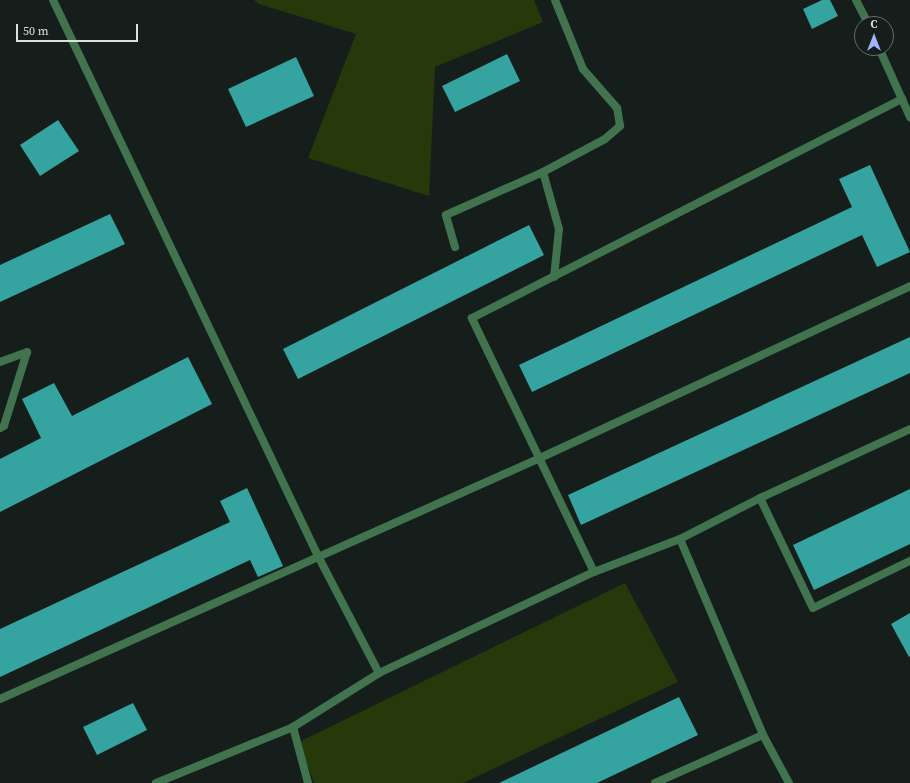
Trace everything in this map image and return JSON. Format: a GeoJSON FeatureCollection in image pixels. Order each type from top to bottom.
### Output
{"type":"FeatureCollection","features":[{"type":"Feature","properties":{"kind":"lane"},"geometry":{"type":"LineString","coordinates":[[53,0],[318,556],[379,673]]}},
{"type":"Feature","properties":{"kind":"lane"},"geometry":{"type":"LineString","coordinates":[[455,247],[446,215],[543,172],[605,139],[620,126],[617,108],[583,69],[555,0]]}},
{"type":"Feature","properties":{"kind":"lane"},"geometry":{"type":"LineString","coordinates":[[856,0],[864,16]]}},
{"type":"Feature","properties":{"kind":"lane"},"geometry":{"type":"LineString","coordinates":[[883,56],[910,117]]}},
{"type":"Feature","properties":{"kind":"lane"},"geometry":{"type":"LineString","coordinates":[[594,572],[472,318],[902,99]]}},
{"type":"Feature","properties":{"kind":"lane"},"geometry":{"type":"LineString","coordinates":[[543,172],[559,229],[554,277]]}},
{"type":"Feature","properties":{"kind":"lane"},"geometry":{"type":"LineString","coordinates":[[0,699],[540,458],[910,286]]}},
{"type":"Feature","properties":{"kind":"lane"},"geometry":{"type":"LineString","coordinates":[[0,362],[27,352],[4,426],[0,428]]}},
{"type":"Feature","properties":{"kind":"lane"},"geometry":{"type":"LineString","coordinates":[[156,783],[293,727],[379,673],[594,572],[680,540],[760,498],[910,429]]}},
{"type":"Feature","properties":{"kind":"lane"},"geometry":{"type":"LineString","coordinates":[[760,498],[814,608],[910,561]]}},
{"type":"Feature","properties":{"kind":"lane"},"geometry":{"type":"LineString","coordinates":[[680,540],[763,735],[789,783]]}},
{"type":"Feature","properties":{"kind":"lane"},"geometry":{"type":"LineString","coordinates":[[293,727],[308,783]]}},
{"type":"Feature","properties":{"kind":"lane"},"geometry":{"type":"LineString","coordinates":[[655,783],[763,735]]}},
{"type":"Feature","properties":{"kind":"green space"},"geometry":{"type":"Polygon","coordinates":[[[254,0],[534,0],[543,22],[435,67],[429,196],[308,158],[356,34],[259,4],[254,0]]]}},
{"type":"Feature","properties":{"kind":"green space"},"geometry":{"type":"Polygon","coordinates":[[[625,583],[678,682],[463,783],[314,783],[299,742],[625,583]]]}},
{"type":"Feature","properties":{"kind":"building"},"geometry":{"type":"Polygon","coordinates":[[[822,0],[830,0],[838,16],[812,29],[803,9],[822,0]]]}},
{"type":"Feature","properties":{"kind":"building"},"geometry":{"type":"Polygon","coordinates":[[[507,54],[520,81],[455,112],[442,86],[507,54]]]}},
{"type":"Feature","properties":{"kind":"building"},"geometry":{"type":"Polygon","coordinates":[[[296,57],[314,96],[246,127],[228,89],[296,57]]]}},
{"type":"Feature","properties":{"kind":"building"},"geometry":{"type":"Polygon","coordinates":[[[58,120],[79,151],[40,176],[20,145],[58,120]]]}},
{"type":"Feature","properties":{"kind":"building"},"geometry":{"type":"Polygon","coordinates":[[[870,165],[910,252],[877,267],[862,235],[532,392],[519,365],[852,207],[839,179],[870,165]]]}},
{"type":"Feature","properties":{"kind":"building"},"geometry":{"type":"Polygon","coordinates":[[[110,214],[125,244],[0,302],[0,265],[110,214]]]}},
{"type":"Feature","properties":{"kind":"building"},"geometry":{"type":"Polygon","coordinates":[[[529,225],[544,255],[298,379],[283,349],[529,225]]]}},
{"type":"Feature","properties":{"kind":"building"},"geometry":{"type":"Polygon","coordinates":[[[910,337],[910,373],[581,525],[568,495],[910,337]]]}},
{"type":"Feature","properties":{"kind":"building"},"geometry":{"type":"Polygon","coordinates":[[[188,357],[212,404],[0,512],[0,459],[41,438],[22,399],[54,383],[72,416],[188,357]]]}},
{"type":"Feature","properties":{"kind":"building"},"geometry":{"type":"Polygon","coordinates":[[[247,488],[283,566],[258,577],[250,560],[0,677],[0,629],[230,522],[220,501],[247,488]]]}},
{"type":"Feature","properties":{"kind":"building"},"geometry":{"type":"Polygon","coordinates":[[[910,489],[910,544],[814,590],[793,545],[910,489]]]}},
{"type":"Feature","properties":{"kind":"building"},"geometry":{"type":"Polygon","coordinates":[[[910,613],[910,656],[909,657],[891,624],[910,613]]]}},
{"type":"Feature","properties":{"kind":"building"},"geometry":{"type":"Polygon","coordinates":[[[679,697],[698,735],[597,783],[499,783],[679,697]]]}},
{"type":"Feature","properties":{"kind":"building"},"geometry":{"type":"Polygon","coordinates":[[[133,703],[147,730],[97,755],[83,727],[133,703]]]}}]}
